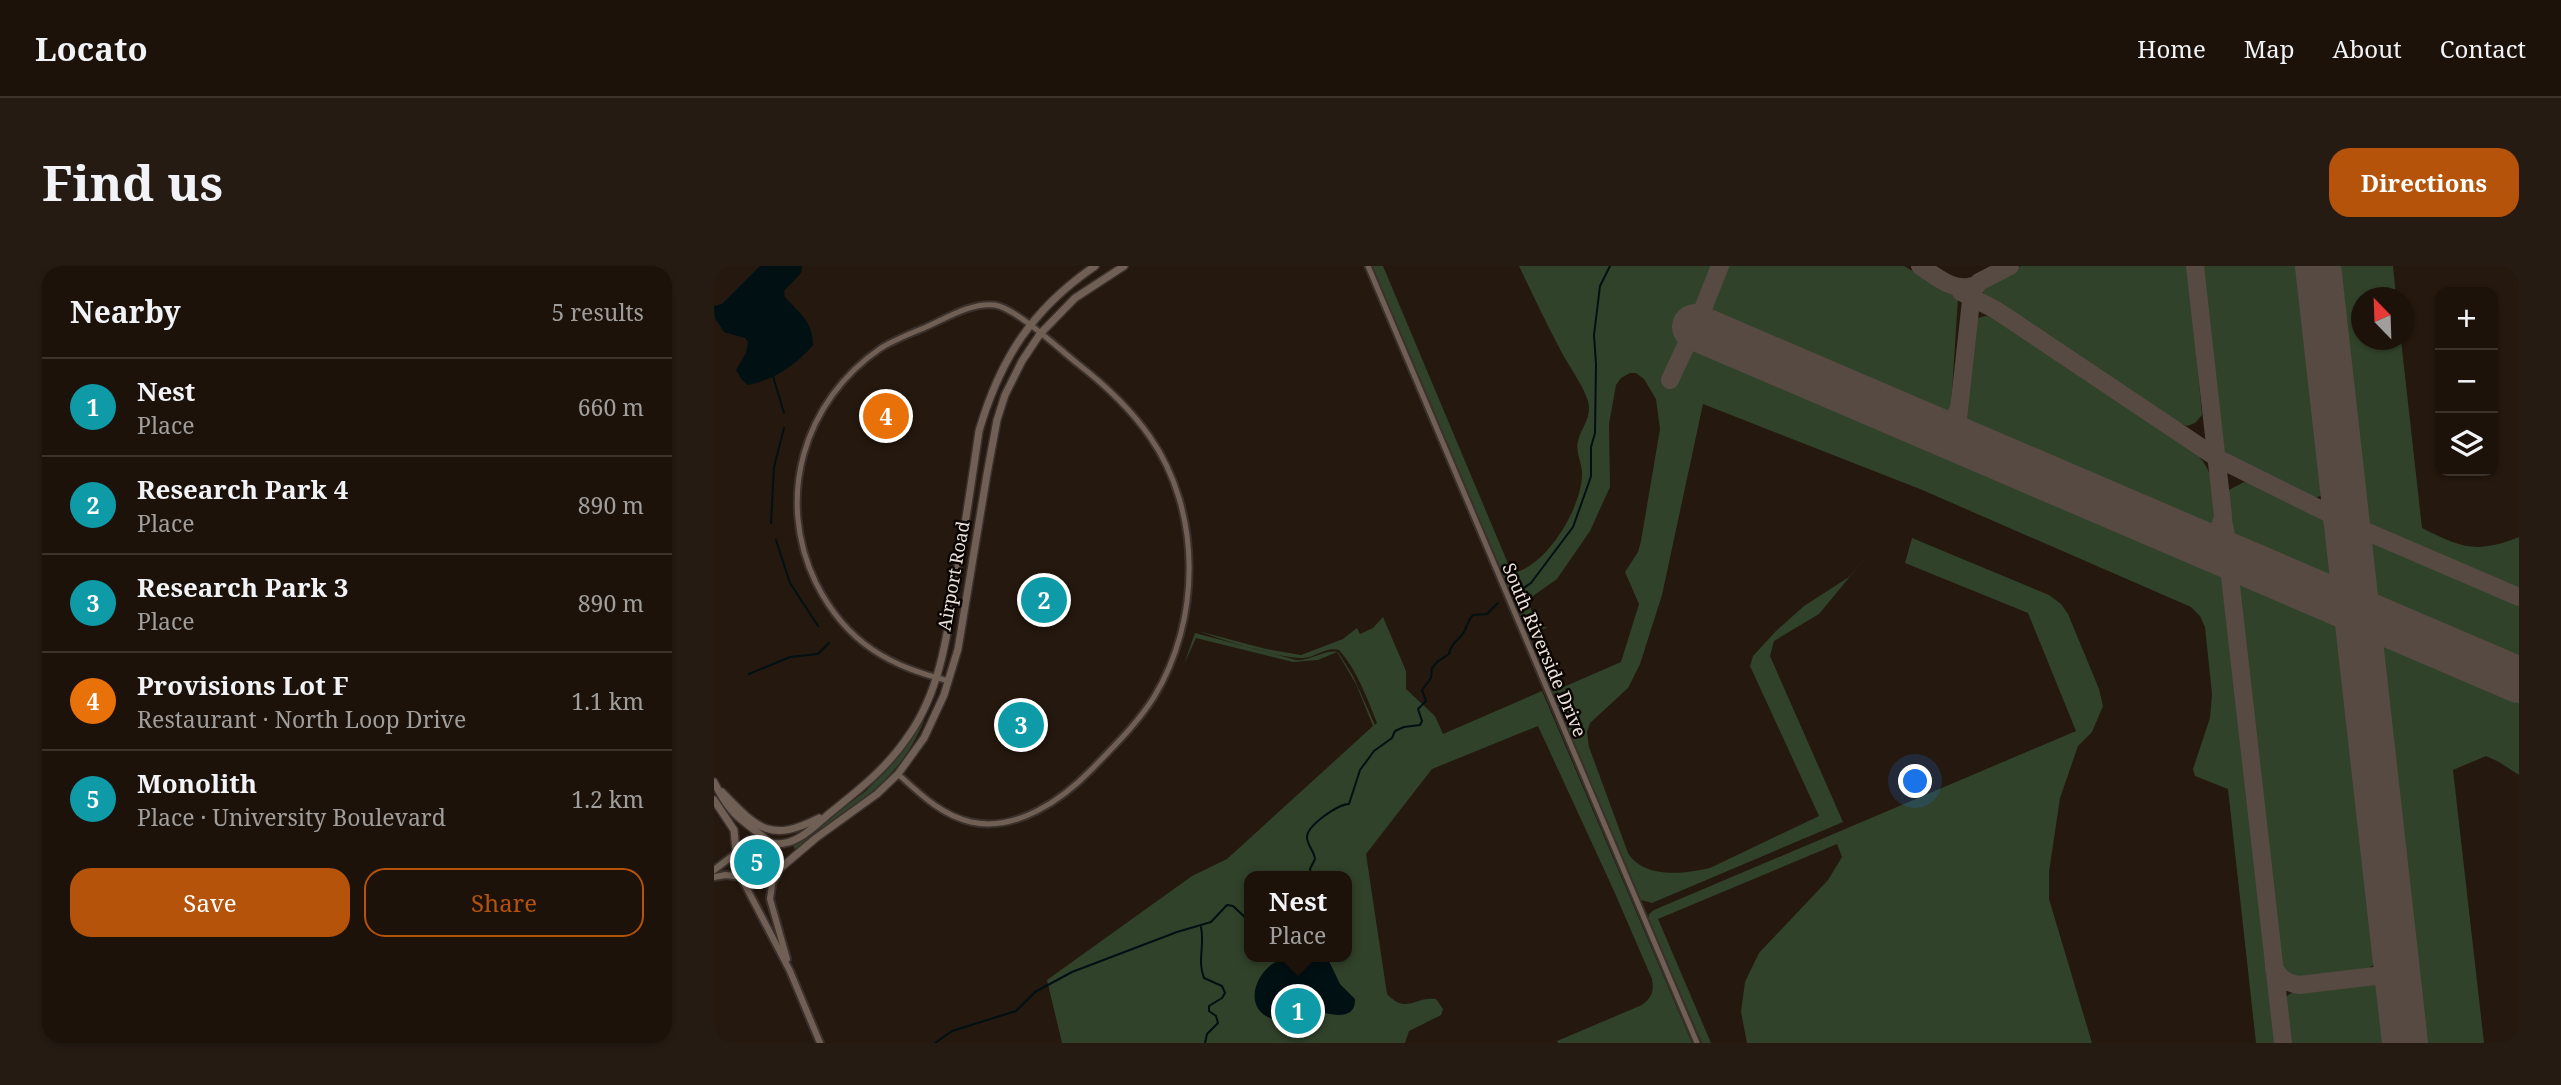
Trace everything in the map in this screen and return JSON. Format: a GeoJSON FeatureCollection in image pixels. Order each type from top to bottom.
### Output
{"type":"FeatureCollection","features":[{"type":"Feature","properties":{"kind":"main road","name":"Airport Road"},"geometry":{"type":"LineString","coordinates":[[769,842],[782,844],[795,840],[869,783],[896,754],[923,711],[944,651],[979,431],[1003,367],[1030,325],[1061,292],[1095,266]]}},
{"type":"Feature","properties":{"kind":"main road","name":"Airport Road"},"geometry":{"type":"LineString","coordinates":[[775,874],[816,838],[859,809],[898,774],[925,738],[949,681],[958,649],[997,420],[1013,377],[1040,334],[1075,298],[1124,266]]}},
{"type":"Feature","properties":{"kind":"main road"},"geometry":{"type":"LineString","coordinates":[[714,783],[749,818],[773,831],[794,830],[832,811]]}},
{"type":"Feature","properties":{"kind":"main road"},"geometry":{"type":"LineString","coordinates":[[714,783],[727,806],[778,853],[779,864],[768,881],[755,884],[742,878],[735,866],[733,826],[714,800]]}},
{"type":"Feature","properties":{"kind":"main road"},"geometry":{"type":"LineString","coordinates":[[736,853],[749,840],[769,842]]}},
{"type":"Feature","properties":{"kind":"street","name":"South Riverside Drive"},"geometry":{"type":"LineString","coordinates":[[1368,266],[1697,1043]]}},
{"type":"Feature","properties":{"kind":"street"},"geometry":{"type":"LineString","coordinates":[[898,774],[937,808],[973,823],[1004,821],[1036,811],[1055,801],[1076,785],[1131,727],[1154,697],[1174,653],[1184,622],[1188,589],[1188,545],[1181,507],[1168,470],[1152,438],[1122,401],[1030,325],[1005,308],[985,305],[969,309],[887,344],[866,360],[836,390],[816,421],[803,452],[796,493],[797,526],[806,558],[819,590],[840,620],[872,649],[909,670],[949,681]]}},
{"type":"Feature","properties":{"kind":"street"},"geometry":{"type":"LineString","coordinates":[[714,870],[736,853]]}},
{"type":"Feature","properties":{"kind":"street"},"geometry":{"type":"LineString","coordinates":[[775,874],[769,898],[790,971]]}},
{"type":"Feature","properties":{"kind":"street"},"geometry":{"type":"LineString","coordinates":[[714,877],[742,878],[790,971],[820,1043]]}},
{"type":"Feature","properties":{"kind":"green space"},"geometry":{"type":"Polygon","coordinates":[[[1372,266],[1383,266],[1512,573],[1525,569],[1537,560],[1560,534],[1569,518],[1581,487],[1582,469],[1577,445],[1589,407],[1583,389],[1556,342],[1519,266],[1712,266],[1664,376],[1674,380],[1688,347],[1696,340],[2220,564],[2276,1043],[2256,1043],[2228,789],[2195,776],[2193,769],[2210,718],[2212,694],[2205,627],[2200,616],[2191,607],[1920,489],[1703,404],[1662,595],[1640,664],[1628,688],[1590,723],[1587,732],[1589,747],[1628,853],[1635,861],[1654,871],[1677,873],[1710,868],[1819,816],[1750,666],[1753,656],[1776,631],[1804,606],[1849,577],[1866,557],[1819,614],[1774,641],[1770,656],[1843,822],[1652,903],[1641,900],[1552,692],[1621,662],[1639,604],[1625,572],[1638,552],[1641,541],[1660,429],[1656,399],[1644,379],[1636,373],[1621,378],[1616,385],[1609,424],[1610,487],[1590,531],[1557,579],[1533,596],[1529,604],[1537,625],[1548,628],[1526,631],[1372,266]]]}},
{"type":"Feature","properties":{"kind":"green space"},"geometry":{"type":"Polygon","coordinates":[[[1726,266],[1904,266],[1958,298],[1951,407],[1948,416],[1940,420],[1708,321],[1709,308],[1726,266]]]}},
{"type":"Feature","properties":{"kind":"green space"},"geometry":{"type":"Polygon","coordinates":[[[2021,266],[2188,266],[2202,415],[2195,423],[2187,426],[2166,418],[1984,296],[1982,286],[2021,266]]]}},
{"type":"Feature","properties":{"kind":"green space"},"geometry":{"type":"Polygon","coordinates":[[[2199,266],[2301,266],[2324,473],[2323,495],[2312,499],[2230,457],[2221,447],[2217,434],[2199,266]]]}},
{"type":"Feature","properties":{"kind":"green space"},"geometry":{"type":"Polygon","coordinates":[[[2332,266],[2393,266],[2395,287],[2351,287],[2351,350],[2402,350],[2422,528],[2469,546],[2491,546],[2519,537],[2519,590],[2361,523],[2332,266]]]}},
{"type":"Feature","properties":{"kind":"green space"},"geometry":{"type":"Polygon","coordinates":[[[1985,316],[2005,324],[2192,450],[2205,465],[2211,479],[2216,512],[2211,527],[2203,532],[1962,429],[1971,334],[1978,318],[1985,316]]]}},
{"type":"Feature","properties":{"kind":"green space"},"geometry":{"type":"Polygon","coordinates":[[[2244,482],[2254,484],[2330,521],[2337,589],[2232,543],[2225,502],[2227,491],[2244,482]]]}},
{"type":"Feature","properties":{"kind":"green space"},"geometry":{"type":"Polygon","coordinates":[[[1912,538],[2049,595],[2061,604],[2068,614],[2099,689],[2103,706],[2092,732],[2078,746],[2060,798],[2049,872],[2049,899],[2092,1043],[1747,1043],[1741,1012],[1745,982],[1759,953],[1828,880],[1842,857],[1837,844],[1658,919],[1711,1043],[1702,1043],[1648,919],[1649,914],[2076,731],[2028,613],[1905,563],[1912,538]]]}},
{"type":"Feature","properties":{"kind":"green space"},"geometry":{"type":"Polygon","coordinates":[[[2379,543],[2519,603],[2519,668],[2370,604],[2363,546],[2379,543]]]}},
{"type":"Feature","properties":{"kind":"green space"},"geometry":{"type":"Polygon","coordinates":[[[2248,577],[2339,617],[2379,950],[2374,964],[2362,971],[2297,978],[2285,976],[2278,962],[2237,590],[2248,577]]]}},
{"type":"Feature","properties":{"kind":"green space"},"geometry":{"type":"Polygon","coordinates":[[[1383,617],[1406,671],[1406,689],[1435,716],[1443,734],[1542,691],[1692,1043],[1557,1041],[1642,1005],[1651,994],[1653,984],[1614,891],[1538,726],[1432,769],[1366,854],[1387,994],[1405,1004],[1436,999],[1443,1009],[1441,1015],[1409,1031],[1405,1043],[1062,1043],[1047,980],[1192,876],[1227,859],[1373,726],[1356,684],[1337,652],[1318,660],[1293,662],[1196,638],[1184,664],[1195,633],[1249,648],[1198,631],[1301,655],[1343,639],[1357,628],[1360,634],[1373,628],[1383,617]],[[1330,649],[1303,658],[1268,653],[1296,660],[1338,652],[1353,676],[1375,725],[1377,723],[1356,675],[1339,650],[1330,649]]]}},
{"type":"Feature","properties":{"kind":"green space"},"geometry":{"type":"Polygon","coordinates":[[[2373,631],[2519,693],[2519,775],[2486,756],[2453,770],[2484,1043],[2421,1043],[2373,631]]]}},
{"type":"Feature","properties":{"kind":"green space"},"geometry":{"type":"Polygon","coordinates":[[[922,721],[906,754],[885,780],[804,846],[795,850],[793,845],[866,791],[899,756],[922,721]]]}},
{"type":"Feature","properties":{"kind":"green space"},"geometry":{"type":"Polygon","coordinates":[[[755,845],[766,848],[772,856],[772,867],[760,877],[750,875],[743,869],[742,852],[755,845]]]}},
{"type":"Feature","properties":{"kind":"green space"},"geometry":{"type":"Polygon","coordinates":[[[2374,983],[2384,997],[2389,1043],[2288,1043],[2283,1009],[2285,999],[2290,994],[2309,988],[2374,983]]]}},
{"type":"Feature","properties":{"kind":"shaded area"},"geometry":{"type":"Polygon","coordinates":[[[760,266],[802,266],[801,273],[784,291],[785,297],[808,323],[813,345],[784,371],[748,385],[736,370],[746,353],[748,342],[745,338],[724,332],[715,318],[714,306],[722,304],[760,266]]]}},
{"type":"Feature","properties":{"kind":"shaded area"},"geometry":{"type":"Polygon","coordinates":[[[1329,962],[1340,984],[1355,999],[1352,1010],[1340,1015],[1323,1012],[1314,1007],[1305,994],[1299,992],[1293,994],[1284,1016],[1273,1019],[1264,1015],[1255,1001],[1255,992],[1261,976],[1274,963],[1329,962]]]}},
{"type":"Feature","properties":{"kind":"waterway"},"geometry":{"type":"LineString","coordinates":[[1515,594],[1531,583],[1573,527],[1591,476],[1591,447],[1595,433],[1594,335],[1600,286],[1610,266]]}},
{"type":"Feature","properties":{"kind":"waterway"},"geometry":{"type":"LineString","coordinates":[[773,376],[784,413]]}},
{"type":"Feature","properties":{"kind":"waterway"},"geometry":{"type":"LineString","coordinates":[[771,523],[774,467],[784,428]]}},
{"type":"Feature","properties":{"kind":"waterway"},"geometry":{"type":"LineString","coordinates":[[776,540],[790,583],[818,626]]}},
{"type":"Feature","properties":{"kind":"waterway"},"geometry":{"type":"LineString","coordinates":[[1310,871],[1315,859],[1307,838],[1308,833],[1331,812],[1349,804],[1360,770],[1374,751],[1392,738],[1395,731],[1420,725],[1422,721],[1418,709],[1426,701],[1422,690],[1431,678],[1432,668],[1449,654],[1473,615],[1487,614],[1498,603]]}},
{"type":"Feature","properties":{"kind":"waterway"},"geometry":{"type":"LineString","coordinates":[[749,674],[790,657],[818,654],[829,643]]}},
{"type":"Feature","properties":{"kind":"waterway"},"geometry":{"type":"LineString","coordinates":[[935,1043],[952,1031],[1016,1011],[1035,992],[1072,972],[1211,922],[1227,905],[1233,906],[1244,916]]}},
{"type":"Feature","properties":{"kind":"waterway"},"geometry":{"type":"LineString","coordinates":[[1201,927],[1201,965],[1204,978],[1222,986],[1225,993],[1209,1006],[1209,1011],[1216,1016],[1218,1023],[1207,1034],[1205,1043]]}},
{"type":"Feature","properties":{"kind":"taxiway"},"geometry":{"type":"LineString","coordinates":[[1670,380],[1688,341],[1709,333],[1702,311],[1720,266]]}},
{"type":"Feature","properties":{"kind":"taxiway"},"geometry":{"type":"LineString","coordinates":[[1920,266],[1951,285],[1972,286]]}},
{"type":"Feature","properties":{"kind":"taxiway"},"geometry":{"type":"LineString","coordinates":[[1870,401],[1936,427],[1952,419],[1959,409],[1972,292],[1979,282],[2010,266]]}},
{"type":"Feature","properties":{"kind":"taxiway"},"geometry":{"type":"LineString","coordinates":[[2138,516],[2187,537],[2199,538],[2210,536],[2218,529],[2223,516],[2195,266]]}},
{"type":"Feature","properties":{"kind":"taxiway"},"geometry":{"type":"LineString","coordinates":[[1961,292],[1996,310],[2217,458],[2338,518],[2346,532],[2353,596]]}},
{"type":"Feature","properties":{"kind":"taxiway"},"geometry":{"type":"LineString","coordinates":[[1959,409],[1959,428],[1970,444],[2027,468]]}},
{"type":"Feature","properties":{"kind":"taxiway"},"geometry":{"type":"LineString","coordinates":[[2223,520],[2229,551],[2237,558],[2304,586]]}},
{"type":"Feature","properties":{"kind":"taxiway"},"geometry":{"type":"LineString","coordinates":[[2158,527],[2209,548],[2218,554],[2229,568],[2283,1043]]}},
{"type":"Feature","properties":{"kind":"taxiway"},"geometry":{"type":"LineString","coordinates":[[2363,530],[2519,597]]}},
{"type":"Feature","properties":{"kind":"taxiway"},"geometry":{"type":"LineString","coordinates":[[2292,584],[2319,596]]}},
{"type":"Feature","properties":{"kind":"taxiway"},"geometry":{"type":"LineString","coordinates":[[2375,976],[2388,967],[2394,951],[2386,882]]}},
{"type":"Feature","properties":{"kind":"taxiway"},"geometry":{"type":"LineString","coordinates":[[2274,968],[2284,980],[2299,985],[2375,976],[2385,979],[2392,985],[2400,1002],[2404,1043]]}},
{"type":"Feature","properties":{"kind":"runway"},"geometry":{"type":"LineString","coordinates":[[2318,266],[2405,1043]]}},
{"type":"Feature","properties":{"kind":"runway"},"geometry":{"type":"LineString","coordinates":[[1695,327],[2519,680]]}},
{"type":"Feature","properties":{"kind":"place","name":"Provisions Lot F"},"geometry":{"type":"Point","coordinates":[886,416]}},
{"type":"Feature","properties":{"kind":"place","name":"Research Park 4"},"geometry":{"type":"Point","coordinates":[1044,600]}},
{"type":"Feature","properties":{"kind":"place","name":"Research Park 3"},"geometry":{"type":"Point","coordinates":[1021,725]}},
{"type":"Feature","properties":{"kind":"place","name":"Monolith"},"geometry":{"type":"Point","coordinates":[757,862]}},
{"type":"Feature","properties":{"kind":"place","name":"Nest"},"geometry":{"type":"Point","coordinates":[1298,1011]}}]}
